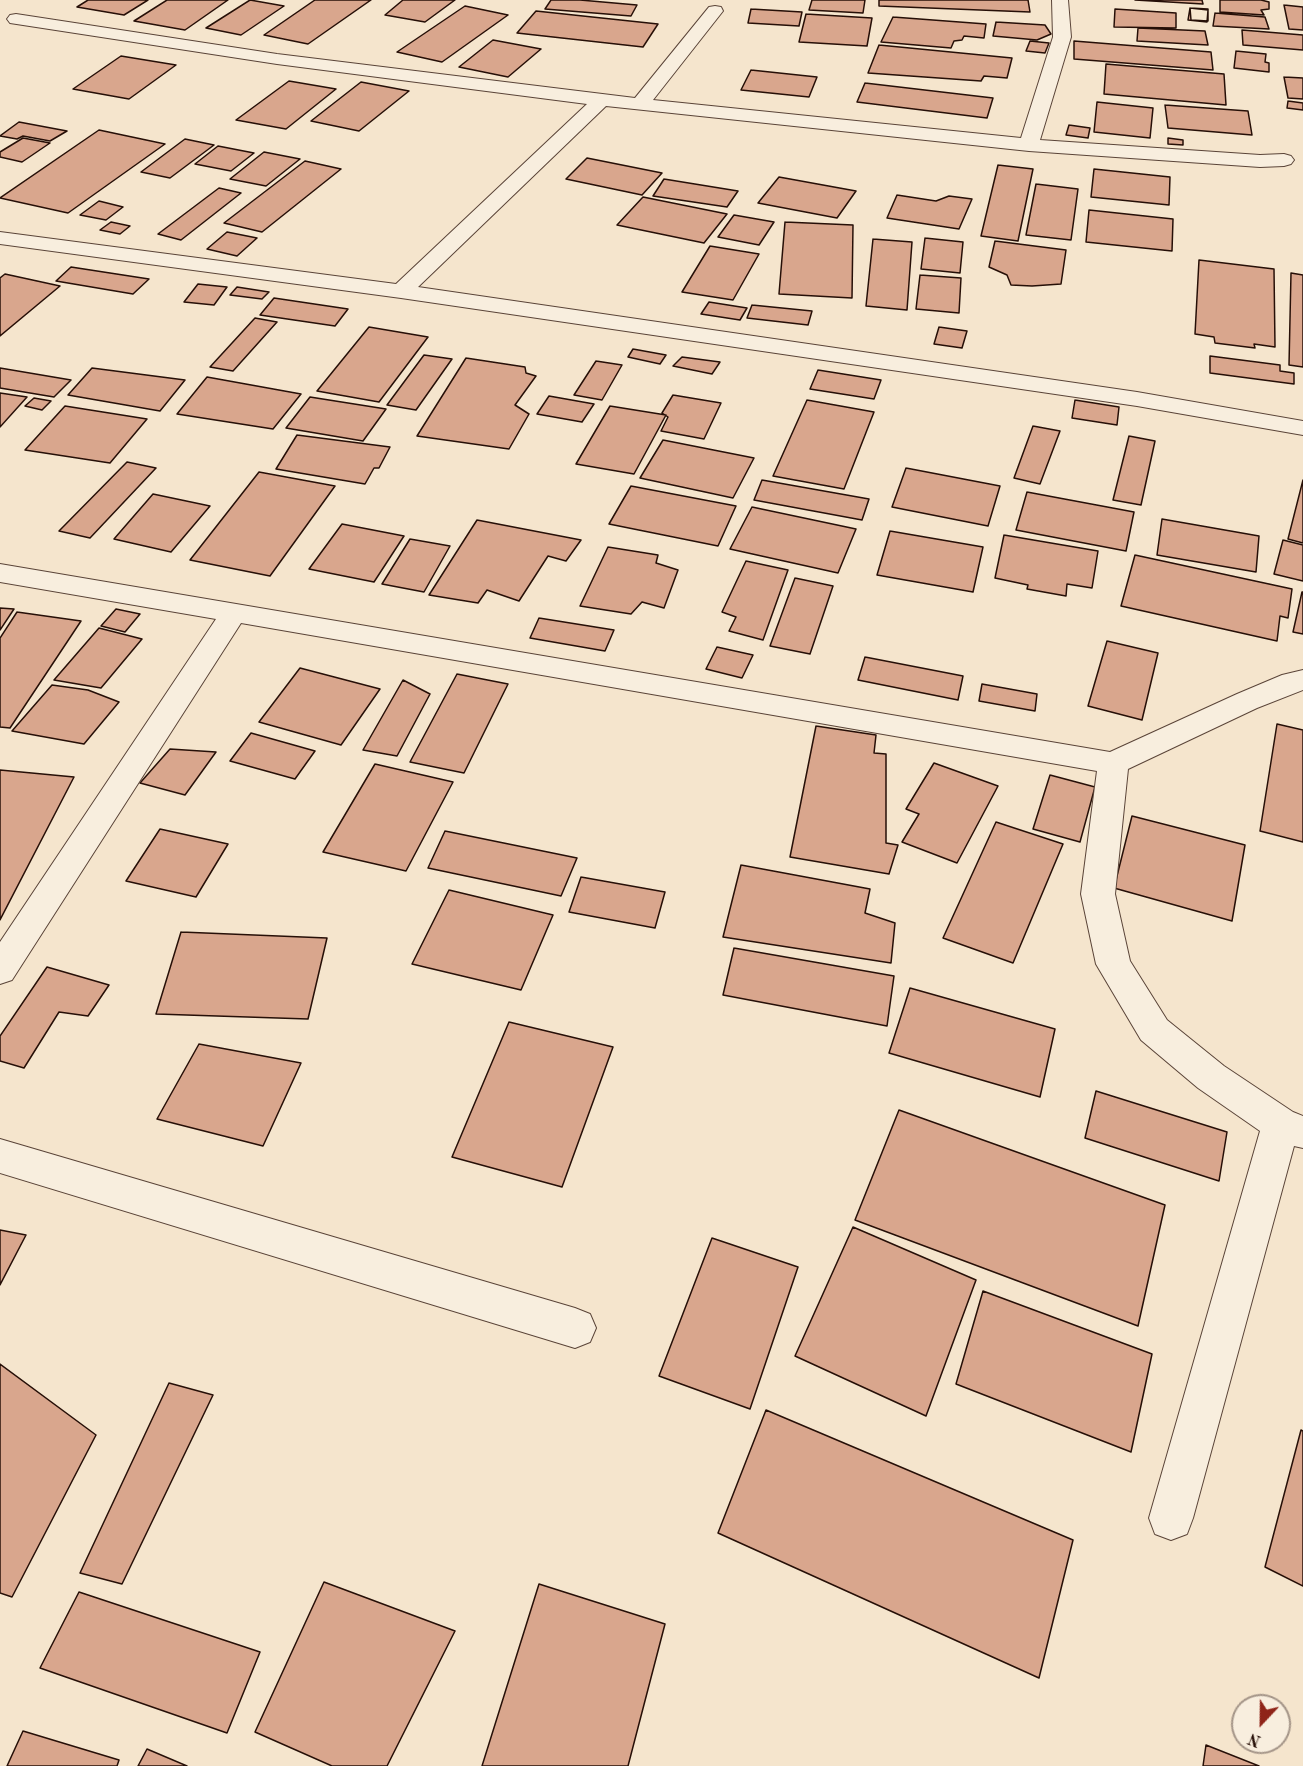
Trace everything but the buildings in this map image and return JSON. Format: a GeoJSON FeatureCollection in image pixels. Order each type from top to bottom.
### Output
{"type":"FeatureCollection","features":[{"type":"Feature","properties":{"kind":"street"},"geometry":{"type":"LineString","coordinates":[[1029,145],[1062,37],[1060,0]]}},
{"type":"Feature","properties":{"kind":"street"},"geometry":{"type":"LineString","coordinates":[[641,103],[716,11]]}},
{"type":"Feature","properties":{"kind":"street"},"geometry":{"type":"LineString","coordinates":[[16,19],[255,56],[602,100],[1029,145],[1260,161],[1284,160]]}},
{"type":"Feature","properties":{"kind":"street"},"geometry":{"type":"LineString","coordinates":[[400,291],[602,100]]}},
{"type":"Feature","properties":{"kind":"street"},"geometry":{"type":"LineString","coordinates":[[0,238],[400,291],[1125,398],[1303,429]]}},
{"type":"Feature","properties":{"kind":"street"},"geometry":{"type":"LineString","coordinates":[[0,573],[1113,763],[1247,701],[1292,682],[1303,680]]}},
{"type":"Feature","properties":{"kind":"street"},"geometry":{"type":"LineString","coordinates":[[0,970],[232,614]]}},
{"type":"Feature","properties":{"kind":"street"},"geometry":{"type":"LineString","coordinates":[[1113,763],[1098,894],[1113,964],[1154,1030],[1211,1077],[1292,1128],[1171,1518]]}},
{"type":"Feature","properties":{"kind":"street"},"geometry":{"type":"LineString","coordinates":[[0,1156],[574,1328]]}}]}
